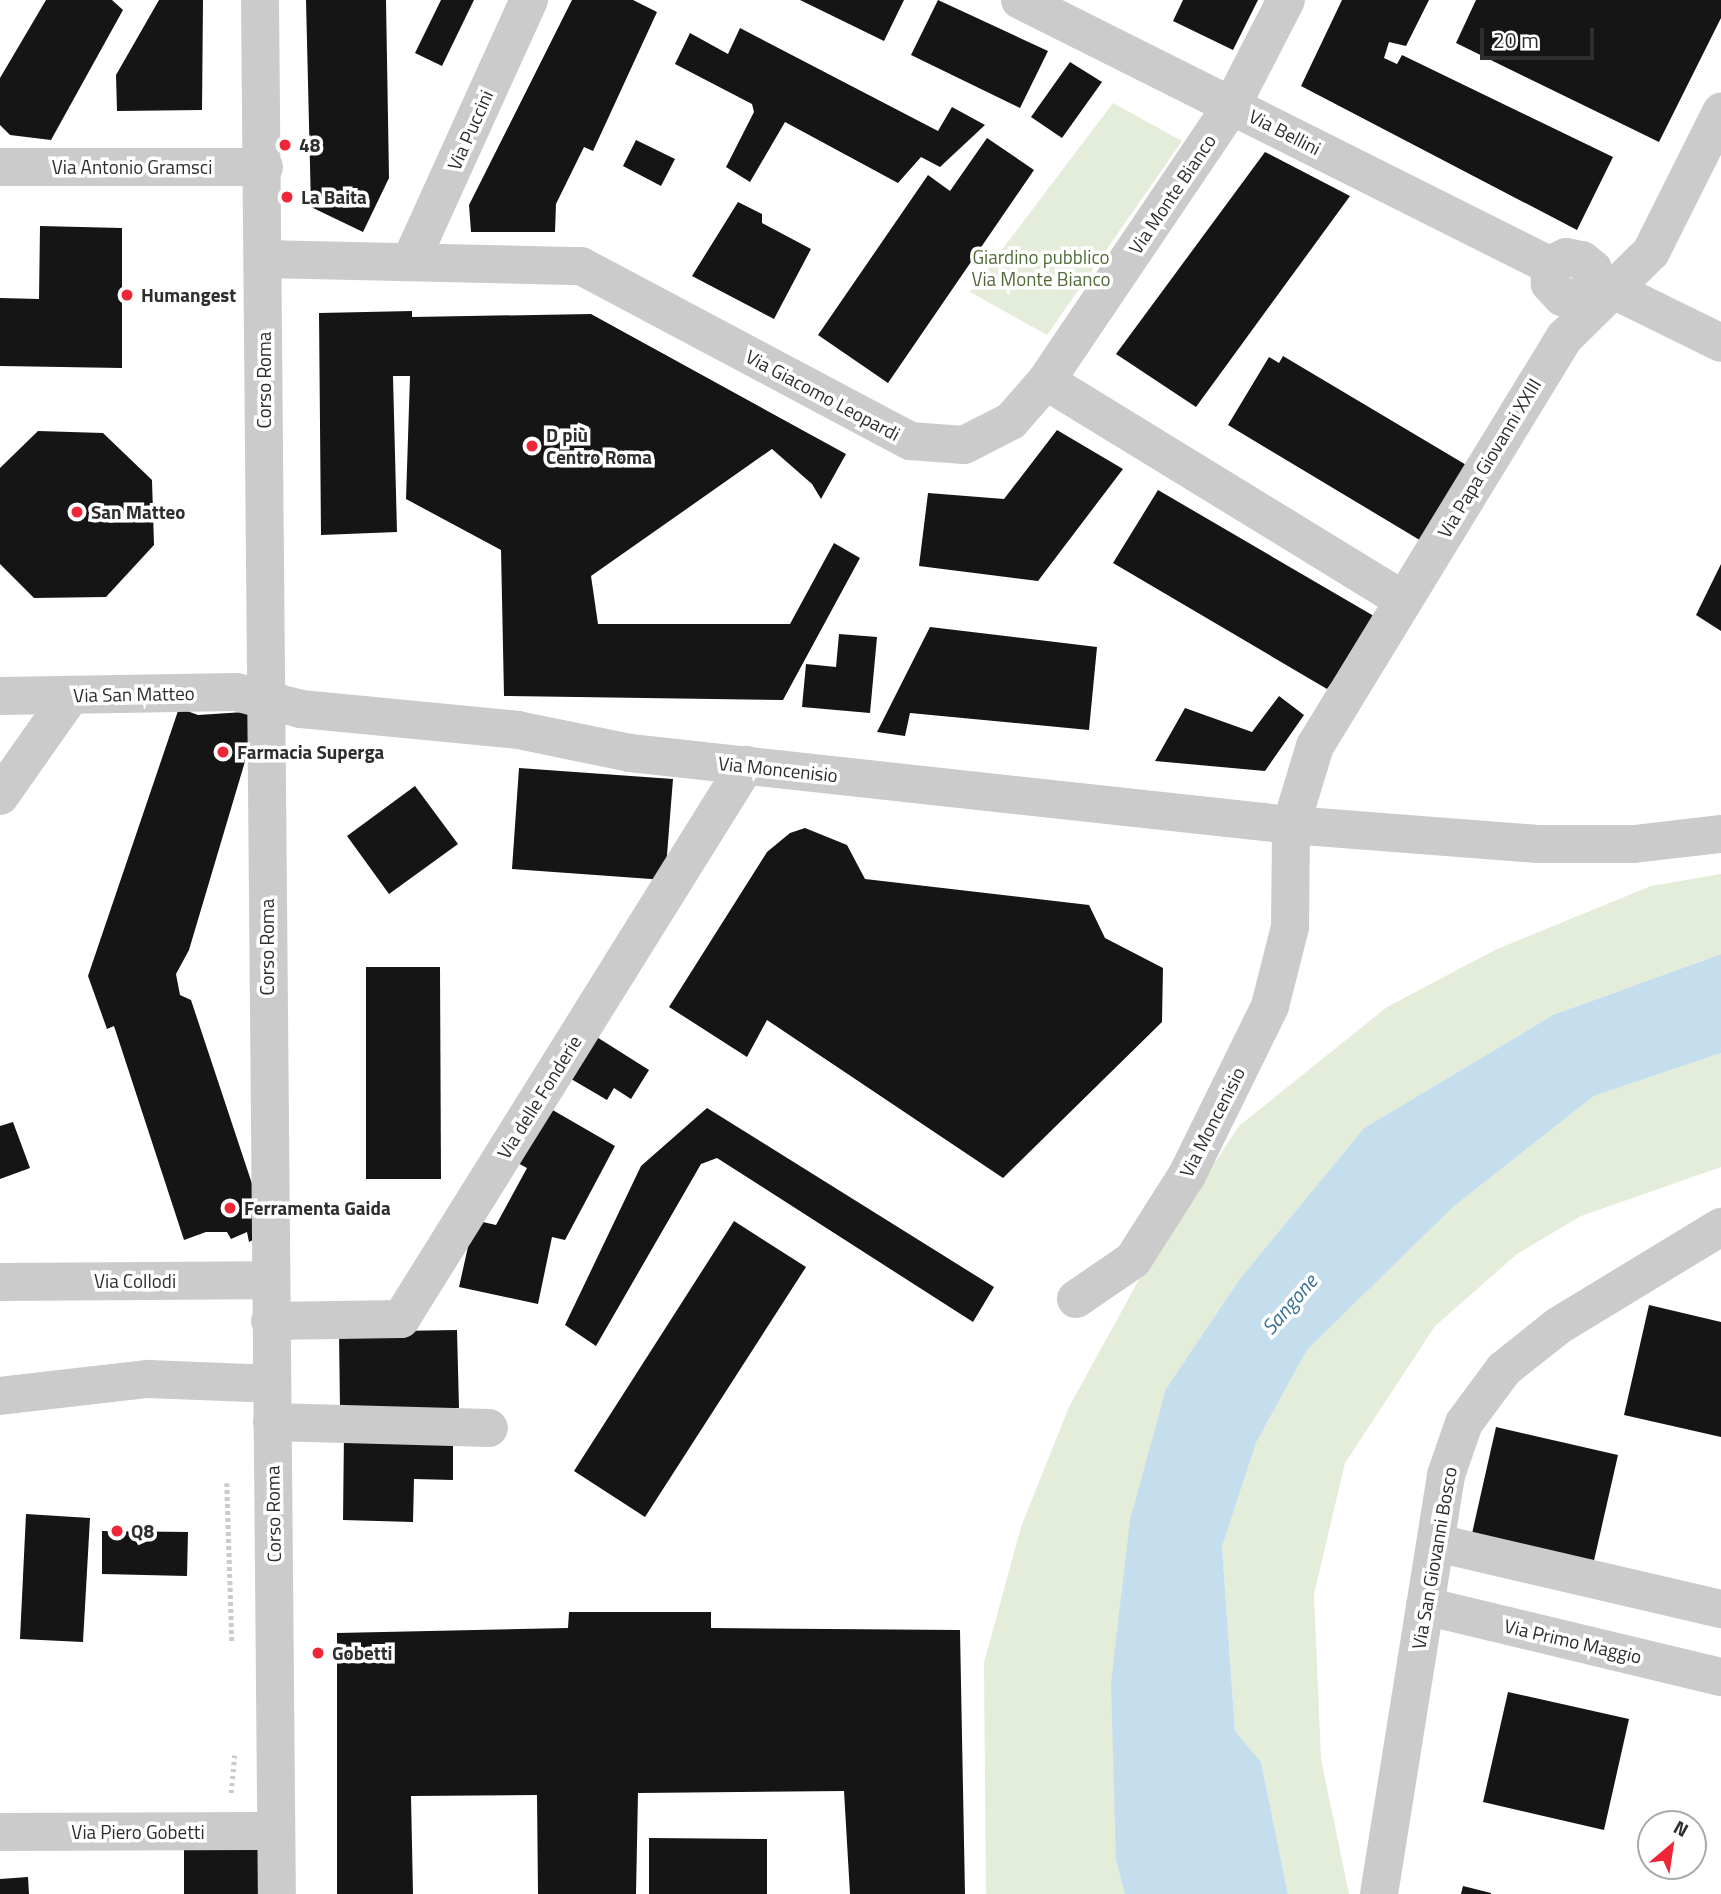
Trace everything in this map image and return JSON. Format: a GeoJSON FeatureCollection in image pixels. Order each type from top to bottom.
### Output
{"type":"FeatureCollection","features":[{"type":"Feature","properties":{"kind":"street","name":"Corso Roma"},"geometry":{"type":"LineString","coordinates":[[260,0],[264,167],[269,1280],[277,1894]]}},
{"type":"Feature","properties":{"kind":"street","name":"Via Puccini"},"geometry":{"type":"LineString","coordinates":[[411,260],[529,0]]}},
{"type":"Feature","properties":{"kind":"street","name":"Via Bellini"},"geometry":{"type":"LineString","coordinates":[[1020,0],[1549,265],[1550,284],[1562,297],[1580,298],[1603,285]]}},
{"type":"Feature","properties":{"kind":"street","name":"Via Monte Bianco"},"geometry":{"type":"LineString","coordinates":[[1046,381],[1232,105],[1286,0]]}},
{"type":"Feature","properties":{"kind":"street","name":"Via Papa Giovanni XXIII"},"geometry":{"type":"LineString","coordinates":[[1292,825],[1315,746],[1536,380],[1565,337],[1603,285],[1651,252],[1721,112]]}},
{"type":"Feature","properties":{"kind":"street","name":"Via Antonio Gramsci"},"geometry":{"type":"LineString","coordinates":[[0,167],[264,167]]}},
{"type":"Feature","properties":{"kind":"street","name":"Via Giacomo Leopardi"},"geometry":{"type":"LineString","coordinates":[[263,259],[411,260],[581,266],[910,441],[964,444],[983,438],[1012,421],[1046,381]]}},
{"type":"Feature","properties":{"kind":"street"},"geometry":{"type":"LineString","coordinates":[[1603,285],[1721,343]]}},
{"type":"Feature","properties":{"kind":"street"},"geometry":{"type":"LineString","coordinates":[[1046,381],[1403,600]]}},
{"type":"Feature","properties":{"kind":"street","name":"Via San Matteo"},"geometry":{"type":"LineString","coordinates":[[0,696],[236,692],[266,701]]}},
{"type":"Feature","properties":{"kind":"street"},"geometry":{"type":"LineString","coordinates":[[0,796],[71,695]]}},
{"type":"Feature","properties":{"kind":"street","name":"Via Moncenisio"},"geometry":{"type":"LineString","coordinates":[[266,701],[518,730],[630,753],[1292,825],[1537,844],[1634,844],[1721,834]]}},
{"type":"Feature","properties":{"kind":"street","name":"Via delle Fonderie"},"geometry":{"type":"LineString","coordinates":[[270,1321],[401,1319],[746,765]]}},
{"type":"Feature","properties":{"kind":"street","name":"Via Moncenisio"},"geometry":{"type":"LineString","coordinates":[[1076,1299],[1133,1261],[1187,1175],[1270,1006],[1290,927],[1292,825]]}},
{"type":"Feature","properties":{"kind":"street","name":"Via San Giovanni Bosco"},"geometry":{"type":"LineString","coordinates":[[1378,1894],[1446,1475],[1464,1423],[1504,1370],[1558,1326],[1721,1227]]}},
{"type":"Feature","properties":{"kind":"street","name":"Via Collodi"},"geometry":{"type":"LineString","coordinates":[[0,1282],[269,1280]]}},
{"type":"Feature","properties":{"kind":"street"},"geometry":{"type":"LineString","coordinates":[[0,1396],[148,1379],[271,1384]]}},
{"type":"Feature","properties":{"kind":"street"},"geometry":{"type":"LineString","coordinates":[[272,1422],[489,1428]]}},
{"type":"Feature","properties":{"kind":"street"},"geometry":{"type":"LineString","coordinates":[[1437,1543],[1721,1609]]}},
{"type":"Feature","properties":{"kind":"street","name":"Via Primo Maggio"},"geometry":{"type":"LineString","coordinates":[[1425,1606],[1721,1677]]}},
{"type":"Feature","properties":{"kind":"street","name":"Via Piero Gobetti"},"geometry":{"type":"LineString","coordinates":[[0,1832],[276,1831]]}},
{"type":"Feature","properties":{"kind":"path"},"geometry":{"type":"LineString","coordinates":[[227,1483],[232,1643]]}},
{"type":"Feature","properties":{"kind":"path"},"geometry":{"type":"LineString","coordinates":[[230,1805],[234,1755]]}},
{"type":"Feature","properties":{"kind":"green space","name":"Giardino pubblico Via Monte Bianco"},"geometry":{"type":"Polygon","coordinates":[[[1113,103],[1182,141],[1047,335],[970,292],[1113,103]]]}},
{"type":"Feature","properties":{"kind":"green space"},"geometry":{"type":"Polygon","coordinates":[[[1721,874],[1721,954],[1553,1015],[1364,1128],[1239,1280],[1166,1389],[1116,1860],[1125,1894],[986,1894],[984,1663],[1021,1527],[1069,1407],[1147,1265],[1239,1126],[1387,1007],[1497,949],[1651,886],[1721,874]]]}},
{"type":"Feature","properties":{"kind":"green space"},"geometry":{"type":"Polygon","coordinates":[[[1721,1053],[1721,1167],[1581,1216],[1517,1254],[1435,1326],[1345,1463],[1314,1594],[1321,1759],[1349,1894],[1288,1894],[1261,1762],[1235,1731],[1222,1547],[1256,1443],[1307,1350],[1453,1207],[1594,1096],[1721,1053]]]}},
{"type":"Feature","properties":{"kind":"water","name":"Sangone"},"geometry":{"type":"Polygon","coordinates":[[[1721,954],[1721,1053],[1594,1096],[1453,1207],[1307,1350],[1256,1443],[1222,1547],[1235,1731],[1261,1762],[1288,1894],[1125,1894],[1116,1860],[1111,1683],[1130,1520],[1166,1389],[1239,1280],[1364,1128],[1553,1015],[1721,954]]]}},
{"type":"Feature","properties":{"kind":"building"},"geometry":{"type":"Polygon","coordinates":[[[46,0],[112,0],[123,10],[51,140],[10,135],[0,125],[0,78],[46,0]]]}},
{"type":"Feature","properties":{"kind":"building"},"geometry":{"type":"Polygon","coordinates":[[[159,0],[203,0],[202,110],[117,111],[116,75],[159,0]]]}},
{"type":"Feature","properties":{"kind":"building"},"geometry":{"type":"Polygon","coordinates":[[[306,0],[386,0],[389,178],[363,232],[311,207],[306,0]]]}},
{"type":"Feature","properties":{"kind":"building"},"geometry":{"type":"Polygon","coordinates":[[[441,0],[474,0],[442,66],[415,53],[441,0]]]}},
{"type":"Feature","properties":{"kind":"building"},"geometry":{"type":"Polygon","coordinates":[[[572,0],[633,0],[657,12],[593,151],[584,147],[556,204],[555,232],[471,232],[469,205],[572,0]]]}},
{"type":"Feature","properties":{"kind":"building"},"geometry":{"type":"Polygon","coordinates":[[[800,0],[904,0],[884,41],[800,0]]]}},
{"type":"Feature","properties":{"kind":"building"},"geometry":{"type":"Polygon","coordinates":[[[938,0],[1048,51],[1020,108],[911,55],[938,0]]]}},
{"type":"Feature","properties":{"kind":"building"},"geometry":{"type":"Polygon","coordinates":[[[1183,0],[1258,0],[1233,50],[1173,21],[1183,0]]]}},
{"type":"Feature","properties":{"kind":"building"},"geometry":{"type":"Polygon","coordinates":[[[1342,0],[1429,0],[1406,46],[1389,42],[1384,58],[1397,64],[1402,55],[1613,157],[1577,230],[1301,86],[1342,0]]]}},
{"type":"Feature","properties":{"kind":"building"},"geometry":{"type":"Polygon","coordinates":[[[1476,0],[1721,0],[1721,18],[1659,142],[1456,43],[1476,0]]]}},
{"type":"Feature","properties":{"kind":"building"},"geometry":{"type":"Polygon","coordinates":[[[740,28],[938,131],[952,107],[985,125],[940,167],[921,157],[898,183],[785,122],[750,182],[726,167],[754,112],[752,104],[675,64],[690,33],[728,54],[740,28]]]}},
{"type":"Feature","properties":{"kind":"building"},"geometry":{"type":"Polygon","coordinates":[[[1070,62],[1102,82],[1062,138],[1031,117],[1070,62]]]}},
{"type":"Feature","properties":{"kind":"building"},"geometry":{"type":"Polygon","coordinates":[[[987,138],[1034,170],[888,383],[818,335],[928,175],[950,191],[987,138]]]}},
{"type":"Feature","properties":{"kind":"building"},"geometry":{"type":"Polygon","coordinates":[[[636,140],[675,159],[661,186],[623,166],[636,140]]]}},
{"type":"Feature","properties":{"kind":"building"},"geometry":{"type":"Polygon","coordinates":[[[1265,152],[1350,196],[1196,407],[1116,354],[1265,152]]]}},
{"type":"Feature","properties":{"kind":"building"},"geometry":{"type":"Polygon","coordinates":[[[738,202],[762,214],[762,223],[811,249],[774,319],[692,276],[738,202]]]}},
{"type":"Feature","properties":{"kind":"building"},"geometry":{"type":"Polygon","coordinates":[[[40,226],[122,228],[122,368],[0,366],[0,298],[39,299],[40,226]]]}},
{"type":"Feature","properties":{"kind":"building"},"geometry":{"type":"Polygon","coordinates":[[[412,311],[412,317],[591,314],[846,454],[821,499],[812,484],[772,449],[591,576],[598,624],[790,624],[834,543],[860,558],[783,700],[504,696],[501,550],[406,499],[410,376],[393,376],[397,532],[321,535],[319,313],[412,311]]]}},
{"type":"Feature","properties":{"kind":"building"},"geometry":{"type":"Polygon","coordinates":[[[1283,356],[1468,466],[1423,542],[1228,425],[1269,357],[1279,363],[1283,356]]]}},
{"type":"Feature","properties":{"kind":"building"},"geometry":{"type":"Polygon","coordinates":[[[1057,430],[1123,469],[1038,581],[919,566],[928,493],[1004,499],[1057,430]]]}},
{"type":"Feature","properties":{"kind":"building","name":"San Matteo"},"geometry":{"type":"Polygon","coordinates":[[[38,431],[103,433],[152,480],[154,545],[106,597],[34,598],[0,564],[0,468],[38,431]]]}},
{"type":"Feature","properties":{"kind":"building"},"geometry":{"type":"Polygon","coordinates":[[[1158,490],[1379,619],[1327,689],[1113,563],[1158,490]]]}},
{"type":"Feature","properties":{"kind":"building"},"geometry":{"type":"Polygon","coordinates":[[[1721,564],[1721,631],[1696,615],[1721,564]]]}},
{"type":"Feature","properties":{"kind":"building"},"geometry":{"type":"Polygon","coordinates":[[[930,627],[1097,647],[1089,730],[910,713],[905,736],[877,732],[930,627]]]}},
{"type":"Feature","properties":{"kind":"building"},"geometry":{"type":"Polygon","coordinates":[[[839,634],[877,637],[870,713],[802,707],[806,664],[836,667],[839,634]]]}},
{"type":"Feature","properties":{"kind":"building"},"geometry":{"type":"Polygon","coordinates":[[[1279,696],[1304,715],[1265,771],[1155,761],[1185,708],[1252,732],[1279,696]]]}},
{"type":"Feature","properties":{"kind":"building"},"geometry":{"type":"Polygon","coordinates":[[[179,708],[198,715],[260,711],[189,950],[176,974],[180,995],[191,1000],[268,1232],[249,1242],[247,1232],[231,1239],[227,1232],[206,1232],[184,1240],[114,1026],[107,1029],[88,976],[179,708]]]}},
{"type":"Feature","properties":{"kind":"building"},"geometry":{"type":"Polygon","coordinates":[[[519,768],[673,779],[665,880],[512,869],[519,768]]]}},
{"type":"Feature","properties":{"kind":"building"},"geometry":{"type":"Polygon","coordinates":[[[415,786],[458,844],[389,894],[347,836],[415,786]]]}},
{"type":"Feature","properties":{"kind":"building"},"geometry":{"type":"Polygon","coordinates":[[[805,828],[847,845],[865,879],[1089,905],[1105,938],[1163,968],[1162,1022],[1003,1178],[767,1020],[747,1057],[669,1007],[767,852],[790,833],[805,828]]]}},
{"type":"Feature","properties":{"kind":"building"},"geometry":{"type":"Polygon","coordinates":[[[366,967],[440,967],[441,1179],[366,1179],[366,967]]]}},
{"type":"Feature","properties":{"kind":"building"},"geometry":{"type":"Polygon","coordinates":[[[592,1034],[649,1070],[631,1099],[614,1088],[607,1100],[566,1076],[592,1034]]]}},
{"type":"Feature","properties":{"kind":"building"},"geometry":{"type":"Polygon","coordinates":[[[544,1105],[615,1146],[565,1240],[552,1237],[538,1304],[459,1287],[474,1220],[496,1225],[527,1168],[512,1160],[544,1105]]]}},
{"type":"Feature","properties":{"kind":"building"},"geometry":{"type":"Polygon","coordinates":[[[707,1108],[994,1287],[973,1322],[717,1158],[701,1164],[596,1346],[565,1325],[641,1166],[707,1108]]]}},
{"type":"Feature","properties":{"kind":"building"},"geometry":{"type":"Polygon","coordinates":[[[13,1122],[30,1168],[0,1179],[0,1126],[13,1122]]]}},
{"type":"Feature","properties":{"kind":"building"},"geometry":{"type":"Polygon","coordinates":[[[734,1221],[806,1267],[645,1517],[574,1471],[734,1221]]]}},
{"type":"Feature","properties":{"kind":"building"},"geometry":{"type":"Polygon","coordinates":[[[1649,1305],[1721,1322],[1721,1437],[1624,1415],[1649,1305]]]}},
{"type":"Feature","properties":{"kind":"building"},"geometry":{"type":"Polygon","coordinates":[[[457,1330],[459,1408],[340,1409],[339,1332],[457,1330]]]}},
{"type":"Feature","properties":{"kind":"building"},"geometry":{"type":"Polygon","coordinates":[[[1496,1427],[1618,1455],[1593,1565],[1471,1538],[1496,1427]]]}},
{"type":"Feature","properties":{"kind":"building"},"geometry":{"type":"Polygon","coordinates":[[[344,1432],[453,1433],[453,1480],[414,1479],[413,1522],[343,1520],[344,1432]]]}},
{"type":"Feature","properties":{"kind":"building"},"geometry":{"type":"Polygon","coordinates":[[[26,1514],[90,1518],[83,1642],[20,1639],[26,1514]]]}},
{"type":"Feature","properties":{"kind":"building"},"geometry":{"type":"Polygon","coordinates":[[[102,1531],[188,1532],[187,1576],[102,1574],[102,1531]]]}},
{"type":"Feature","properties":{"kind":"building"},"geometry":{"type":"Polygon","coordinates":[[[569,1612],[711,1612],[711,1628],[960,1630],[965,1894],[850,1894],[844,1791],[638,1793],[636,1894],[538,1894],[537,1795],[411,1796],[413,1894],[337,1894],[337,1633],[568,1628],[569,1612]]]}},
{"type":"Feature","properties":{"kind":"building"},"geometry":{"type":"Polygon","coordinates":[[[1508,1692],[1629,1719],[1604,1830],[1483,1802],[1508,1692]]]}},
{"type":"Feature","properties":{"kind":"building"},"geometry":{"type":"Polygon","coordinates":[[[184,1836],[264,1836],[264,1894],[184,1894],[184,1836]]]}},
{"type":"Feature","properties":{"kind":"building"},"geometry":{"type":"Polygon","coordinates":[[[649,1838],[767,1839],[767,1894],[649,1894],[649,1838]]]}},
{"type":"Feature","properties":{"kind":"building"},"geometry":{"type":"Polygon","coordinates":[[[28,1877],[29,1894],[0,1894],[0,1879],[28,1877]]]}},
{"type":"Feature","properties":{"kind":"building"},"geometry":{"type":"Polygon","coordinates":[[[1463,1886],[1491,1893],[1491,1894],[1461,1894],[1463,1886]]]}},
{"type":"Feature","properties":{"kind":"place","name":"48"},"geometry":{"type":"Point","coordinates":[285,145]}},
{"type":"Feature","properties":{"kind":"place","name":"La Baita"},"geometry":{"type":"Point","coordinates":[287,197]}},
{"type":"Feature","properties":{"kind":"place","name":"Humangest"},"geometry":{"type":"Point","coordinates":[127,295]}},
{"type":"Feature","properties":{"kind":"place","name":"D più Centro Roma"},"geometry":{"type":"Point","coordinates":[532,446]}},
{"type":"Feature","properties":{"kind":"place","name":"San Matteo"},"geometry":{"type":"Point","coordinates":[77,512]}},
{"type":"Feature","properties":{"kind":"place","name":"Farmacia Superga"},"geometry":{"type":"Point","coordinates":[223,752]}},
{"type":"Feature","properties":{"kind":"place","name":"Ferramenta Gaida"},"geometry":{"type":"Point","coordinates":[230,1208]}},
{"type":"Feature","properties":{"kind":"place","name":"Q8"},"geometry":{"type":"Point","coordinates":[117,1531]}},
{"type":"Feature","properties":{"kind":"place","name":"Gobetti"},"geometry":{"type":"Point","coordinates":[318,1653]}}]}
